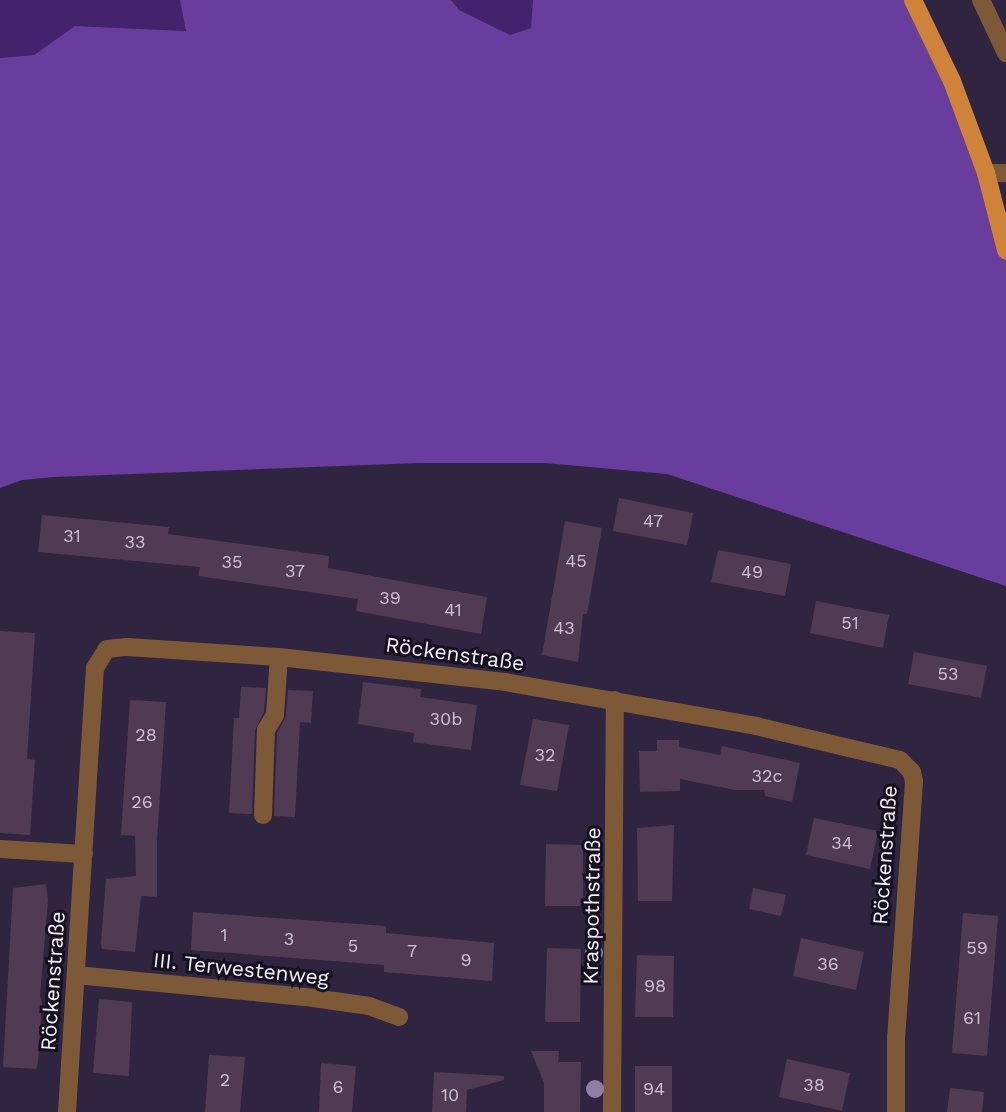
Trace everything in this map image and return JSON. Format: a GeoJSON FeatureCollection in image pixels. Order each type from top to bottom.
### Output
{"type":"FeatureCollection","features":[{"type":"Feature","properties":{"kind":"main road"},"geometry":{"type":"LineString","coordinates":[[913,0],[952,81],[986,173],[1006,250]]}},
{"type":"Feature","properties":{"kind":"street"},"geometry":{"type":"LineString","coordinates":[[981,0],[1006,52]]}},
{"type":"Feature","properties":{"kind":"street"},"geometry":{"type":"LineString","coordinates":[[986,173],[1006,173]]}},
{"type":"Feature","properties":{"kind":"street","name":"Röckenstraße"},"geometry":{"type":"LineString","coordinates":[[67,1112],[95,668],[107,649],[127,647],[279,657],[475,678],[615,700],[756,726],[900,760],[912,772],[914,782],[896,1037],[896,1112]]}},
{"type":"Feature","properties":{"kind":"street"},"geometry":{"type":"LineString","coordinates":[[263,815],[266,730],[275,715],[279,657]]}},
{"type":"Feature","properties":{"kind":"street","name":"Kraspothstraße"},"geometry":{"type":"LineString","coordinates":[[612,1112],[615,700]]}},
{"type":"Feature","properties":{"kind":"street"},"geometry":{"type":"LineString","coordinates":[[0,849],[84,854]]}},
{"type":"Feature","properties":{"kind":"street","name":"III. Terwestenweg"},"geometry":{"type":"LineString","coordinates":[[76,975],[314,998],[369,1006],[399,1017]]}},
{"type":"Feature","properties":{"kind":"shaded area"},"geometry":{"type":"Polygon","coordinates":[[[0,0],[180,0],[187,31],[75,26],[34,55],[0,58],[0,0]]]}},
{"type":"Feature","properties":{"kind":"shaded area"},"geometry":{"type":"Polygon","coordinates":[[[180,0],[451,0],[459,10],[510,35],[531,28],[533,0],[910,0],[951,83],[1006,253],[1006,586],[667,474],[545,463],[419,463],[54,477],[22,480],[0,488],[0,58],[34,55],[75,26],[186,31],[180,0]]]}},
{"type":"Feature","properties":{"kind":"shaded area"},"geometry":{"type":"Polygon","coordinates":[[[451,0],[533,0],[531,28],[510,35],[459,10],[451,0]]]}},
{"type":"Feature","properties":{"kind":"building"},"geometry":{"type":"Polygon","coordinates":[[[619,498],[693,513],[687,545],[613,531],[619,498]]]}},
{"type":"Feature","properties":{"kind":"building"},"geometry":{"type":"Polygon","coordinates":[[[42,515],[169,527],[168,534],[329,556],[328,568],[487,597],[481,634],[356,611],[358,599],[198,576],[200,567],[38,552],[42,515]]]}},
{"type":"Feature","properties":{"kind":"building"},"geometry":{"type":"Polygon","coordinates":[[[565,521],[602,528],[587,614],[583,614],[578,662],[542,655],[565,521]]]}},
{"type":"Feature","properties":{"kind":"building"},"geometry":{"type":"Polygon","coordinates":[[[718,550],[791,564],[785,596],[711,582],[718,550]]]}},
{"type":"Feature","properties":{"kind":"building"},"geometry":{"type":"Polygon","coordinates":[[[816,601],[889,615],[883,648],[810,633],[816,601]]]}},
{"type":"Feature","properties":{"kind":"building"},"geometry":{"type":"Polygon","coordinates":[[[0,631],[35,633],[27,759],[35,760],[30,835],[0,833],[0,631]]]}},
{"type":"Feature","properties":{"kind":"building"},"geometry":{"type":"Polygon","coordinates":[[[914,652],[987,666],[981,698],[908,684],[914,652]]]}},
{"type":"Feature","properties":{"kind":"building"},"geometry":{"type":"Polygon","coordinates":[[[363,682],[421,689],[420,697],[477,705],[471,750],[413,742],[414,733],[358,724],[363,682]]]}},
{"type":"Feature","properties":{"kind":"building"},"geometry":{"type":"Polygon","coordinates":[[[241,687],[266,688],[264,712],[255,730],[252,814],[229,813],[234,718],[239,718],[241,687]]]}},
{"type":"Feature","properties":{"kind":"building"},"geometry":{"type":"Polygon","coordinates":[[[288,690],[313,691],[311,723],[300,722],[295,817],[274,816],[277,733],[286,716],[288,690]]]}},
{"type":"Feature","properties":{"kind":"building"},"geometry":{"type":"Polygon","coordinates":[[[130,700],[166,702],[157,841],[157,897],[141,896],[135,952],[102,949],[101,943],[106,879],[136,876],[135,836],[121,835],[130,700]]]}},
{"type":"Feature","properties":{"kind":"building"},"geometry":{"type":"Polygon","coordinates":[[[533,719],[569,725],[557,791],[520,785],[533,719]]]}},
{"type":"Feature","properties":{"kind":"building"},"geometry":{"type":"Polygon","coordinates":[[[657,740],[679,740],[679,747],[720,755],[722,746],[800,763],[792,802],[765,796],[764,790],[735,790],[680,779],[680,791],[640,792],[639,751],[657,751],[657,740]]]}},
{"type":"Feature","properties":{"kind":"building"},"geometry":{"type":"Polygon","coordinates":[[[814,818],[878,831],[870,869],[806,855],[814,818]]]}},
{"type":"Feature","properties":{"kind":"building"},"geometry":{"type":"Polygon","coordinates":[[[674,825],[672,901],[638,901],[637,828],[674,825]]]}},
{"type":"Feature","properties":{"kind":"building"},"geometry":{"type":"Polygon","coordinates":[[[546,844],[583,845],[583,906],[545,906],[546,844]]]}},
{"type":"Feature","properties":{"kind":"building"},"geometry":{"type":"Polygon","coordinates":[[[46,884],[48,900],[40,996],[42,1003],[38,1063],[36,1069],[3,1067],[13,888],[46,884]]]}},
{"type":"Feature","properties":{"kind":"building"},"geometry":{"type":"Polygon","coordinates":[[[753,888],[786,895],[781,916],[749,909],[753,888]]]}},
{"type":"Feature","properties":{"kind":"building"},"geometry":{"type":"Polygon","coordinates":[[[193,912],[386,926],[386,933],[494,943],[492,981],[384,972],[384,965],[191,950],[193,912]]]}},
{"type":"Feature","properties":{"kind":"building"},"geometry":{"type":"Polygon","coordinates":[[[963,913],[998,916],[987,1056],[952,1053],[963,913]]]}},
{"type":"Feature","properties":{"kind":"building"},"geometry":{"type":"Polygon","coordinates":[[[801,938],[864,952],[856,990],[793,976],[801,938]]]}},
{"type":"Feature","properties":{"kind":"building"},"geometry":{"type":"Polygon","coordinates":[[[547,948],[581,949],[580,1022],[545,1022],[547,948]]]}},
{"type":"Feature","properties":{"kind":"building"},"geometry":{"type":"Polygon","coordinates":[[[637,955],[674,956],[673,1017],[635,1017],[637,955]]]}},
{"type":"Feature","properties":{"kind":"building"},"geometry":{"type":"Polygon","coordinates":[[[99,999],[132,1002],[129,1076],[93,1073],[99,999]]]}},
{"type":"Feature","properties":{"kind":"building"},"geometry":{"type":"Polygon","coordinates":[[[531,1051],[559,1051],[558,1062],[581,1062],[580,1112],[544,1112],[544,1083],[531,1051]]]}},
{"type":"Feature","properties":{"kind":"building"},"geometry":{"type":"Polygon","coordinates":[[[209,1055],[245,1057],[240,1112],[205,1112],[209,1055]]]}},
{"type":"Feature","properties":{"kind":"building"},"geometry":{"type":"Polygon","coordinates":[[[787,1059],[850,1073],[842,1111],[779,1097],[787,1059]]]}},
{"type":"Feature","properties":{"kind":"building"},"geometry":{"type":"Polygon","coordinates":[[[321,1063],[356,1066],[352,1112],[319,1112],[321,1063]]]}},
{"type":"Feature","properties":{"kind":"building"},"geometry":{"type":"Polygon","coordinates":[[[635,1066],[672,1066],[672,1112],[635,1112],[635,1066]]]}},
{"type":"Feature","properties":{"kind":"building"},"geometry":{"type":"Polygon","coordinates":[[[434,1072],[504,1076],[504,1080],[467,1090],[466,1112],[432,1112],[434,1072]]]}},
{"type":"Feature","properties":{"kind":"building"},"geometry":{"type":"Polygon","coordinates":[[[950,1088],[984,1092],[982,1112],[947,1112],[950,1088]]]}}]}
